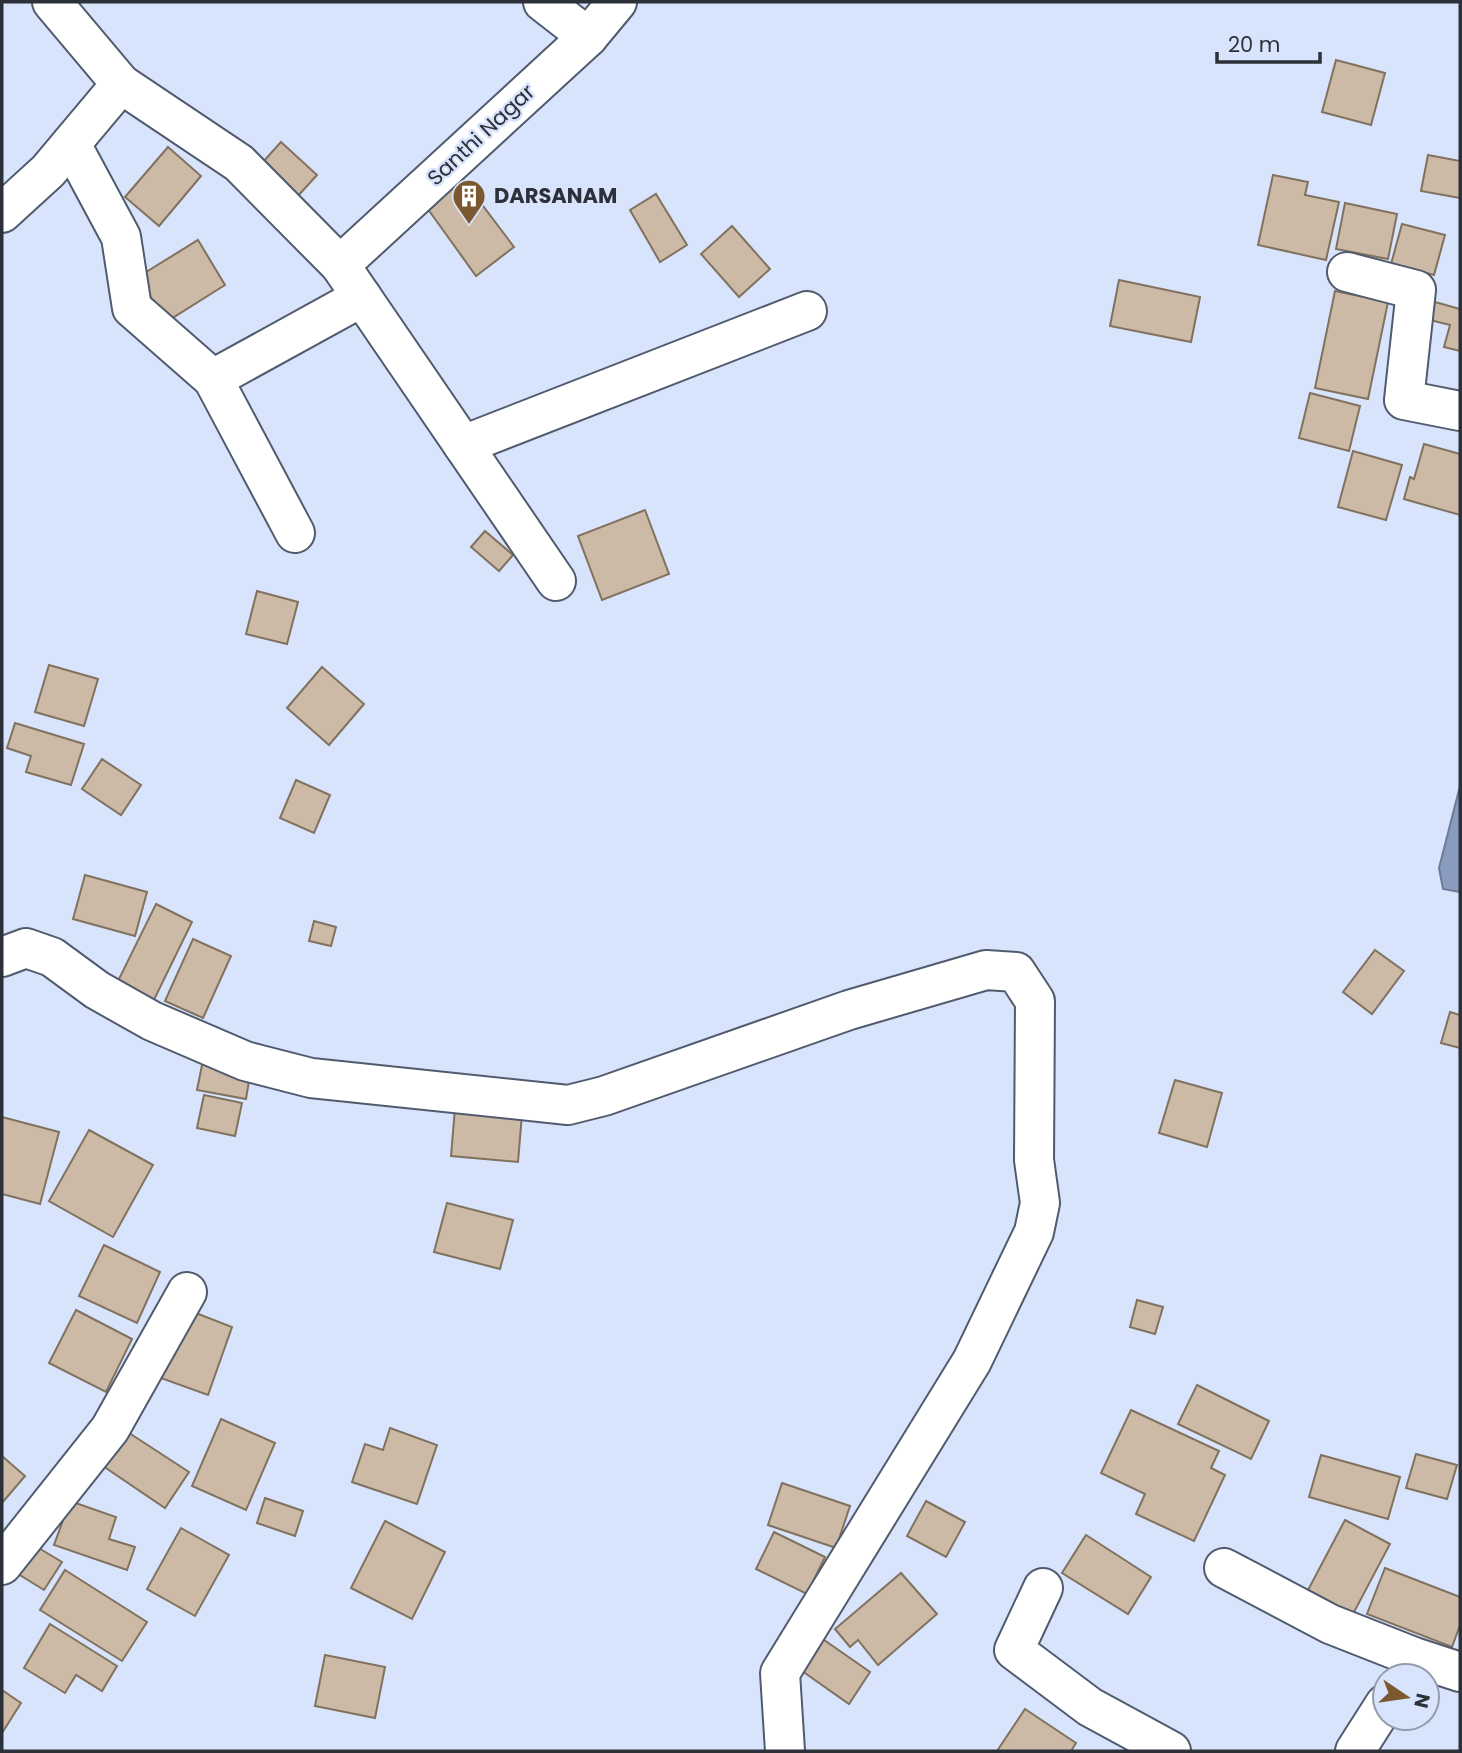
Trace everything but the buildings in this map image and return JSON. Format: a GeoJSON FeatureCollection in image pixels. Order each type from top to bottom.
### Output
{"type":"FeatureCollection","features":[{"type":"Feature","properties":{"kind":"street"},"geometry":{"type":"LineString","coordinates":[[52,2],[121,84],[239,163],[340,265],[556,581]]}},
{"type":"Feature","properties":{"kind":"street"},"geometry":{"type":"LineString","coordinates":[[542,2],[588,37]]}},
{"type":"Feature","properties":{"kind":"street","name":"Santhi Nagar"},"geometry":{"type":"LineString","coordinates":[[340,265],[588,37],[617,2]]}},
{"type":"Feature","properties":{"kind":"street"},"geometry":{"type":"LineString","coordinates":[[2,213],[48,171],[121,84]]}},
{"type":"Feature","properties":{"kind":"street"},"geometry":{"type":"LineString","coordinates":[[71,144],[121,237],[132,308],[213,379],[295,533]]}},
{"type":"Feature","properties":{"kind":"street"},"geometry":{"type":"LineString","coordinates":[[1347,272],[1416,290],[1404,400],[1460,411]]}},
{"type":"Feature","properties":{"kind":"street"},"geometry":{"type":"LineString","coordinates":[[213,379],[362,297]]}},
{"type":"Feature","properties":{"kind":"street"},"geometry":{"type":"LineString","coordinates":[[463,445],[807,312]]}},
{"type":"Feature","properties":{"kind":"street"},"geometry":{"type":"LineString","coordinates":[[2,957],[26,948],[52,957],[97,990],[152,1021],[245,1060],[311,1078],[568,1105],[604,1096],[849,1010],[986,970],[1016,972],[1035,1001],[1034,1160],[1040,1203],[1034,1232],[972,1362],[780,1673],[785,1751]]}},
{"type":"Feature","properties":{"kind":"street"},"geometry":{"type":"LineString","coordinates":[[2,1565],[110,1429],[187,1292]]}},
{"type":"Feature","properties":{"kind":"street"},"geometry":{"type":"LineString","coordinates":[[1224,1568],[1399,1662]]}},
{"type":"Feature","properties":{"kind":"street"},"geometry":{"type":"LineString","coordinates":[[1043,1588],[1014,1650],[1090,1707],[1171,1751]]}},
{"type":"Feature","properties":{"kind":"street"},"geometry":{"type":"LineString","coordinates":[[1441,1670],[1460,1672]]}},
{"type":"Feature","properties":{"kind":"street"},"geometry":{"type":"LineString","coordinates":[[1355,1751],[1371,1726]]}},
{"type":"Feature","properties":{"kind":"water"},"geometry":{"type":"Polygon","coordinates":[[[1460,786],[1460,892],[1443,889],[1439,868],[1460,786]]]}},
{"type":"Feature","properties":{"kind":"place","name":"DARSANAM"},"geometry":{"type":"Point","coordinates":[469,226]}}]}
